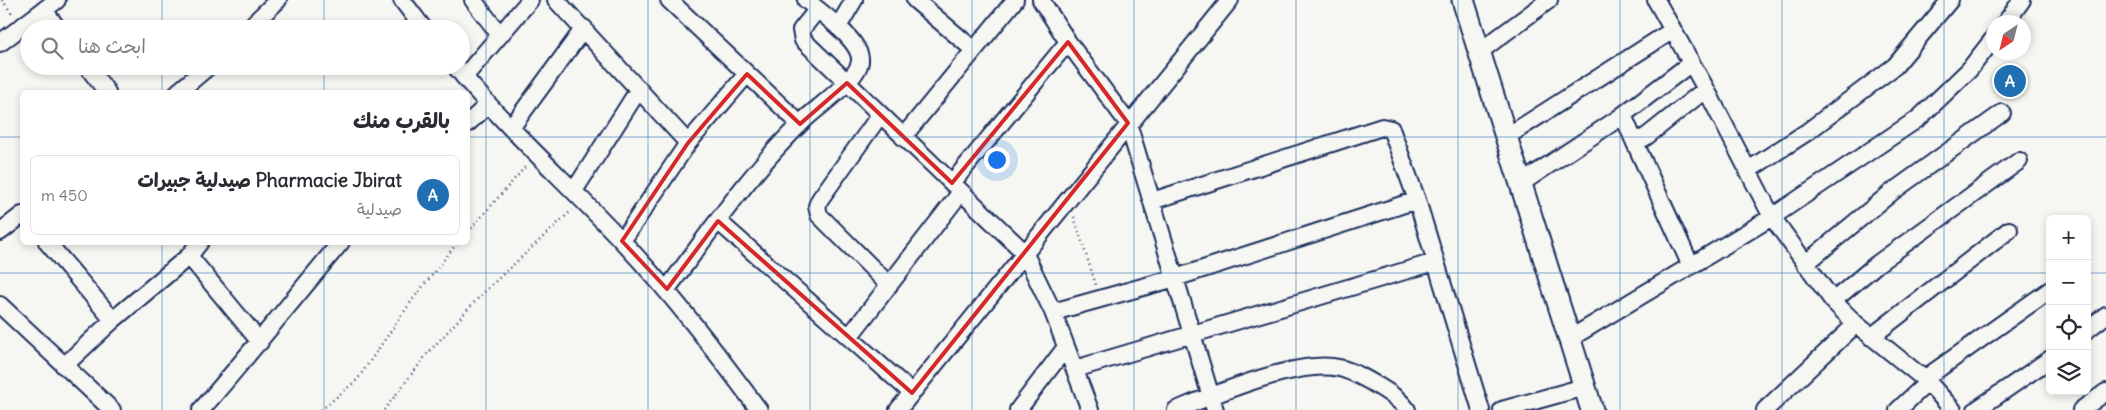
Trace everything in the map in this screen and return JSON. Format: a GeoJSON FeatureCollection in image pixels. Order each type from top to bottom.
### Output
{"type":"FeatureCollection","features":[{"type":"Feature","properties":{"kind":"main road"},"geometry":{"type":"LineString","coordinates":[[1463,0],[1592,410]]}},
{"type":"Feature","properties":{"kind":"street"},"geometry":{"type":"LineString","coordinates":[[257,20],[278,0]]}},
{"type":"Feature","properties":{"kind":"street"},"geometry":{"type":"LineString","coordinates":[[402,0],[417,20]]}},
{"type":"Feature","properties":{"kind":"street"},"geometry":{"type":"LineString","coordinates":[[473,0],[500,35]]}},
{"type":"Feature","properties":{"kind":"street"},"geometry":{"type":"LineString","coordinates":[[470,62],[500,35],[530,0]]}},
{"type":"Feature","properties":{"kind":"street"},"geometry":{"type":"LineString","coordinates":[[556,0],[688,142]]}},
{"type":"Feature","properties":{"kind":"street"},"geometry":{"type":"LineString","coordinates":[[669,0],[800,124]]}},
{"type":"Feature","properties":{"kind":"street"},"geometry":{"type":"LineString","coordinates":[[838,27],[854,0]]}},
{"type":"Feature","properties":{"kind":"street"},"geometry":{"type":"LineString","coordinates":[[903,137],[1015,0]]}},
{"type":"Feature","properties":{"kind":"street"},"geometry":{"type":"LineString","coordinates":[[1041,0],[1068,42],[1128,123],[1213,403]]}},
{"type":"Feature","properties":{"kind":"street"},"geometry":{"type":"LineString","coordinates":[[898,410],[1128,123],[1230,0]]}},
{"type":"Feature","properties":{"kind":"street"},"geometry":{"type":"LineString","coordinates":[[1479,52],[1549,0]]}},
{"type":"Feature","properties":{"kind":"street"},"geometry":{"type":"LineString","coordinates":[[1657,0],[1706,89],[1772,217],[1805,264],[1833,301],[1856,324],[1926,380],[1953,410]]}},
{"type":"Feature","properties":{"kind":"street"},"geometry":{"type":"LineString","coordinates":[[1748,171],[1814,126],[1895,66],[1950,0]]}},
{"type":"Feature","properties":{"kind":"street"},"geometry":{"type":"LineString","coordinates":[[2011,15],[2022,0]]}},
{"type":"Feature","properties":{"kind":"street"},"geometry":{"type":"LineString","coordinates":[[920,1],[974,50]]}},
{"type":"Feature","properties":{"kind":"street"},"geometry":{"type":"LineString","coordinates":[[30,20],[50,5],[55,20]]}},
{"type":"Feature","properties":{"kind":"street"},"geometry":{"type":"LineString","coordinates":[[666,289],[773,152],[800,124],[847,82],[859,67],[859,54],[855,46],[838,27],[812,5],[801,30],[801,36],[847,82],[880,115],[1024,252],[1053,312],[1090,410]]}},
{"type":"Feature","properties":{"kind":"street"},"geometry":{"type":"LineString","coordinates":[[0,43],[20,28]]}},
{"type":"Feature","properties":{"kind":"street"},"geometry":{"type":"LineString","coordinates":[[511,128],[584,28]]}},
{"type":"Feature","properties":{"kind":"street"},"geometry":{"type":"LineString","coordinates":[[1506,138],[1673,30]]}},
{"type":"Feature","properties":{"kind":"street"},"geometry":{"type":"LineString","coordinates":[[849,337],[889,285],[956,188],[1068,42]]}},
{"type":"Feature","properties":{"kind":"street"},"geometry":{"type":"LineString","coordinates":[[1569,339],[1772,217],[1919,118],[1969,70],[1986,48]]}},
{"type":"Feature","properties":{"kind":"street"},"geometry":{"type":"LineString","coordinates":[[1520,184],[1618,118],[1692,63]]}},
{"type":"Feature","properties":{"kind":"street"},"geometry":{"type":"LineString","coordinates":[[622,241],[688,142],[747,74]]}},
{"type":"Feature","properties":{"kind":"street"},"geometry":{"type":"LineString","coordinates":[[94,75],[105,90]]}},
{"type":"Feature","properties":{"kind":"street"},"geometry":{"type":"LineString","coordinates":[[180,90],[198,75]]}},
{"type":"Feature","properties":{"kind":"street"},"geometry":{"type":"LineString","coordinates":[[462,75],[488,105],[622,241],[666,289],[759,410]]}},
{"type":"Feature","properties":{"kind":"street"},"geometry":{"type":"LineString","coordinates":[[578,196],[639,89]]}},
{"type":"Feature","properties":{"kind":"street"},"geometry":{"type":"LineString","coordinates":[[1635,143],[1706,89]]}},
{"type":"Feature","properties":{"kind":"street"},"geometry":{"type":"LineString","coordinates":[[470,120],[488,105]]}},
{"type":"Feature","properties":{"kind":"street"},"geometry":{"type":"LineString","coordinates":[[1805,264],[1892,192],[2002,113]]}},
{"type":"Feature","properties":{"kind":"street"},"geometry":{"type":"LineString","coordinates":[[880,115],[820,199],[817,211],[819,216],[889,285]]}},
{"type":"Feature","properties":{"kind":"street"},"geometry":{"type":"LineString","coordinates":[[1618,118],[1626,122],[1691,266]]}},
{"type":"Feature","properties":{"kind":"street"},"geometry":{"type":"LineString","coordinates":[[1152,201],[1382,127],[1387,127],[1394,133],[1417,200],[1481,410]]}},
{"type":"Feature","properties":{"kind":"street"},"geometry":{"type":"LineString","coordinates":[[1833,301],[1877,264],[2019,161]]}},
{"type":"Feature","properties":{"kind":"street"},"geometry":{"type":"LineString","coordinates":[[1053,312],[1174,278],[1417,200]]}},
{"type":"Feature","properties":{"kind":"street"},"geometry":{"type":"LineString","coordinates":[[0,232],[20,217]]}},
{"type":"Feature","properties":{"kind":"street"},"geometry":{"type":"LineString","coordinates":[[718,221],[912,393]]}},
{"type":"Feature","properties":{"kind":"street"},"geometry":{"type":"LineString","coordinates":[[1872,336],[2009,230]]}},
{"type":"Feature","properties":{"kind":"street"},"geometry":{"type":"LineString","coordinates":[[50,245],[113,320]]}},
{"type":"Feature","properties":{"kind":"street"},"geometry":{"type":"LineString","coordinates":[[64,366],[113,320],[189,256],[198,245]]}},
{"type":"Feature","properties":{"kind":"street"},"geometry":{"type":"LineString","coordinates":[[201,410],[260,342],[338,245]]}},
{"type":"Feature","properties":{"kind":"street"},"geometry":{"type":"LineString","coordinates":[[189,256],[260,342]]}},
{"type":"Feature","properties":{"kind":"street"},"geometry":{"type":"LineString","coordinates":[[1075,369],[1192,336],[1435,262]]}},
{"type":"Feature","properties":{"kind":"street"},"geometry":{"type":"LineString","coordinates":[[1898,410],[1926,380],[2046,293]]}},
{"type":"Feature","properties":{"kind":"street"},"geometry":{"type":"LineString","coordinates":[[0,305],[112,410]]}},
{"type":"Feature","properties":{"kind":"street"},"geometry":{"type":"LineString","coordinates":[[2091,327],[2106,315]]}},
{"type":"Feature","properties":{"kind":"street"},"geometry":{"type":"LineString","coordinates":[[1765,410],[1856,324]]}},
{"type":"Feature","properties":{"kind":"street"},"geometry":{"type":"LineString","coordinates":[[1020,408],[1066,347]]}},
{"type":"Feature","properties":{"kind":"street"},"geometry":{"type":"LineString","coordinates":[[1976,410],[2046,362]]}},
{"type":"Feature","properties":{"kind":"street"},"geometry":{"type":"LineString","coordinates":[[1176,410],[1213,403],[1266,378],[1310,367],[1339,368],[1361,376],[1384,389],[1404,404],[1407,410]]}},
{"type":"Feature","properties":{"kind":"street"},"geometry":{"type":"LineString","coordinates":[[1502,410],[1584,387]]}},
{"type":"Feature","properties":{"kind":"street"},"geometry":{"type":"LineString","coordinates":[[2081,410],[2106,392]]}},
{"type":"Feature","properties":{"kind":"path"},"geometry":{"type":"LineString","coordinates":[[470,230],[537,154]]}},
{"type":"Feature","properties":{"kind":"path"},"geometry":{"type":"LineString","coordinates":[[384,410],[428,353],[483,293],[578,196]]}},
{"type":"Feature","properties":{"kind":"path"},"geometry":{"type":"LineString","coordinates":[[1068,198],[1101,298]]}},
{"type":"Feature","properties":{"kind":"path"},"geometry":{"type":"LineString","coordinates":[[321,410],[358,380],[413,299],[456,245]]}},
{"type":"Feature","properties":{"kind":"highlighted area"},"geometry":{"type":"Polygon","coordinates":[[[1068,42],[1128,123],[912,393],[718,221],[667,289],[622,241],[688,143],[747,74],[800,124],[847,83],[952,183],[1068,42]]]}},
{"type":"Feature","properties":{"kind":"place","name":"Pharmacie Jbirat صيدلية جبيرات"},"geometry":{"type":"Point","coordinates":[2010,81]}}]}
